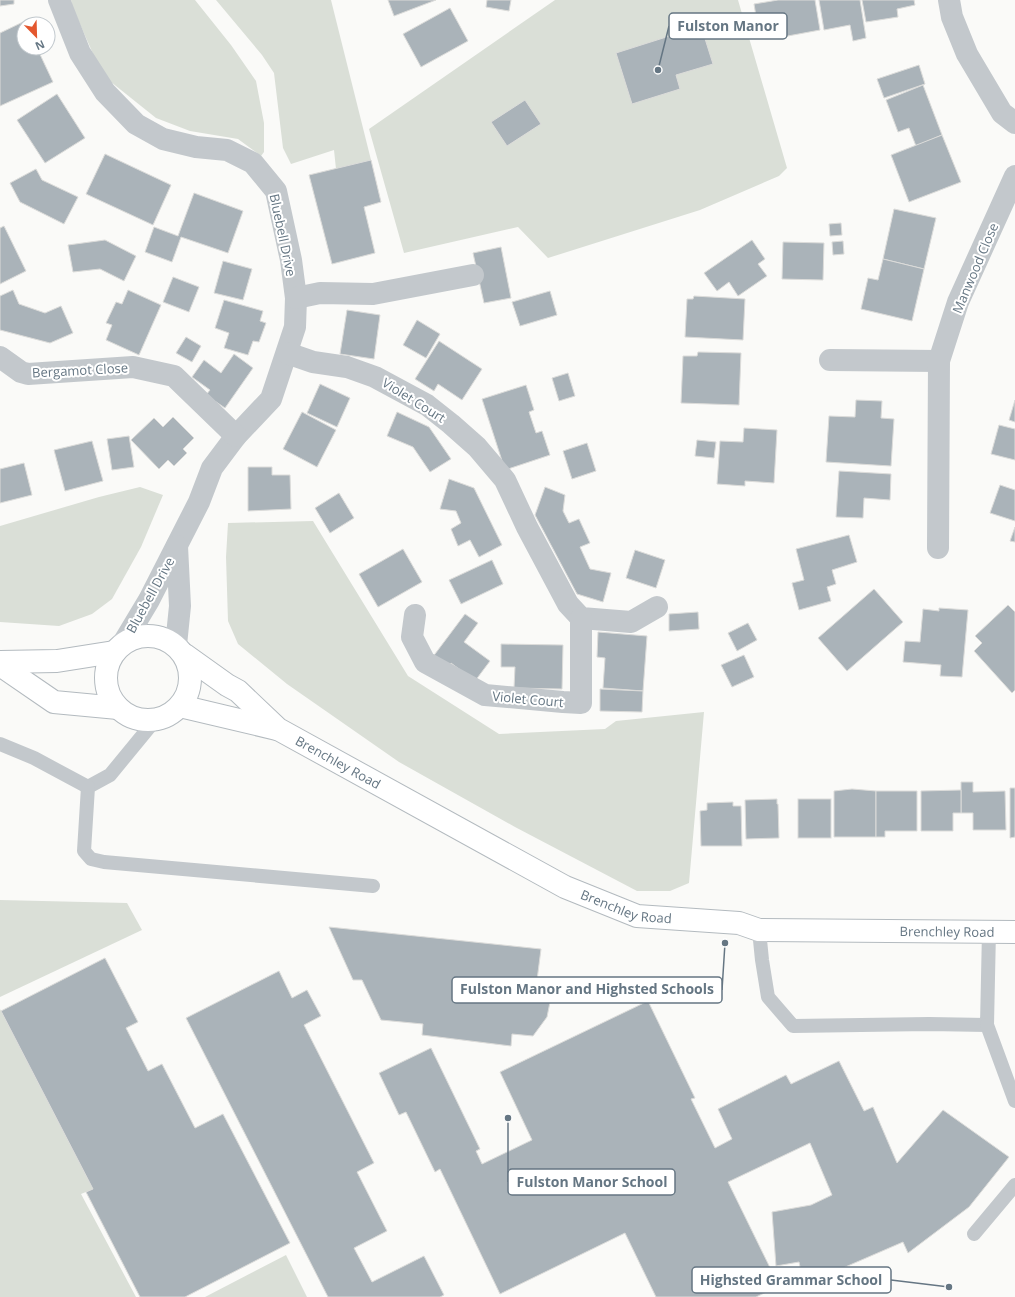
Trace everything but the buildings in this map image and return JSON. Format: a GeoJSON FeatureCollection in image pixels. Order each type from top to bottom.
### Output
{"type":"FeatureCollection","features":[{"type":"Feature","properties":{"kind":"street","name":"Bluebell Drive"},"geometry":{"type":"LineString","coordinates":[[60,0],[80,53],[105,92],[136,124],[163,139],[196,147],[227,150],[253,163],[276,191],[291,260],[296,298],[295,327],[271,399],[236,436],[212,468],[199,502],[149,600],[118,648]]}},
{"type":"Feature","properties":{"kind":"street"},"geometry":{"type":"LineString","coordinates":[[949,0],[952,17],[967,54],[1002,113],[1015,123]]}},
{"type":"Feature","properties":{"kind":"street","name":"Manwood Close"},"geometry":{"type":"LineString","coordinates":[[938,548],[939,361],[958,302],[1015,176]]}},
{"type":"Feature","properties":{"kind":"street"},"geometry":{"type":"LineString","coordinates":[[296,298],[320,293],[373,294],[473,275]]}},
{"type":"Feature","properties":{"kind":"street","name":"Violet Court"},"geometry":{"type":"LineString","coordinates":[[287,353],[313,362],[347,367],[375,377],[427,405],[477,447],[505,480],[526,527],[564,598],[581,618],[581,703],[485,695],[425,662],[412,637],[414,615]]}},
{"type":"Feature","properties":{"kind":"street","name":"Bergamot Close"},"geometry":{"type":"LineString","coordinates":[[0,356],[21,372],[28,374],[133,367],[174,376],[236,436]]}},
{"type":"Feature","properties":{"kind":"street"},"geometry":{"type":"LineString","coordinates":[[830,360],[939,361]]}},
{"type":"Feature","properties":{"kind":"street","name":"Bluebell Drive"},"geometry":{"type":"LineString","coordinates":[[177,544],[180,606],[180,650]]}},
{"type":"Feature","properties":{"kind":"street"},"geometry":{"type":"LineString","coordinates":[[581,618],[631,622],[657,607]]}},
{"type":"Feature","properties":{"kind":"street"},"geometry":{"type":"LineString","coordinates":[[0,664],[57,661],[118,648],[137,637],[155,636],[166,639],[180,650],[190,667],[191,681],[188,694],[180,706],[170,714],[156,719],[142,720],[129,716],[118,708],[106,687],[106,675],[108,663],[118,648]]}},
{"type":"Feature","properties":{"kind":"street","name":"Brenchley Road"},"geometry":{"type":"LineString","coordinates":[[180,650],[227,685],[238,691],[278,729],[565,887],[637,916],[739,923],[759,930],[1015,932]]}},
{"type":"Feature","properties":{"kind":"street"},"geometry":{"type":"LineString","coordinates":[[0,664],[54,702],[118,708]]}},
{"type":"Feature","properties":{"kind":"street","name":"Brenchley Road"},"geometry":{"type":"LineString","coordinates":[[180,706],[278,729]]}},
{"type":"Feature","properties":{"kind":"lane"},"geometry":{"type":"LineString","coordinates":[[88,787],[110,775],[156,719]]}},
{"type":"Feature","properties":{"kind":"lane"},"geometry":{"type":"LineString","coordinates":[[0,744],[34,758],[88,787]]}},
{"type":"Feature","properties":{"kind":"lane"},"geometry":{"type":"LineString","coordinates":[[88,787],[84,851],[92,858],[104,862],[373,886]]}},
{"type":"Feature","properties":{"kind":"lane"},"geometry":{"type":"LineString","coordinates":[[759,930],[768,997],[793,1026],[929,1024],[988,1025]]}},
{"type":"Feature","properties":{"kind":"lane"},"geometry":{"type":"LineString","coordinates":[[989,931],[988,1025],[1015,1101]]}},
{"type":"Feature","properties":{"kind":"lane"},"geometry":{"type":"LineString","coordinates":[[974,1234],[1015,1185]]}},
{"type":"Feature","properties":{"kind":"shaded area"},"geometry":{"type":"Polygon","coordinates":[[[71,0],[195,0],[231,45],[256,81],[264,123],[264,152],[261,156],[238,139],[190,131],[156,118],[111,82],[94,56],[72,6],[71,0]]]}},
{"type":"Feature","properties":{"kind":"shaded area"},"geometry":{"type":"Polygon","coordinates":[[[216,0],[331,0],[371,160],[336,169],[334,150],[291,164],[283,148],[274,73],[262,55],[216,0]]]}},
{"type":"Feature","properties":{"kind":"shaded area"},"geometry":{"type":"Polygon","coordinates":[[[555,0],[738,0],[787,168],[779,176],[700,210],[548,258],[518,227],[404,253],[369,129],[555,0]]]}},
{"type":"Feature","properties":{"kind":"shaded area"},"geometry":{"type":"Polygon","coordinates":[[[140,487],[163,495],[141,547],[112,599],[92,614],[59,626],[0,622],[0,526],[99,497],[140,487]]]}},
{"type":"Feature","properties":{"kind":"shaded area"},"geometry":{"type":"Polygon","coordinates":[[[313,521],[408,676],[499,734],[605,729],[616,721],[704,712],[689,883],[670,891],[637,891],[515,827],[399,762],[287,684],[238,644],[228,621],[226,557],[228,523],[313,521]]]}},
{"type":"Feature","properties":{"kind":"shaded area"},"geometry":{"type":"Polygon","coordinates":[[[0,900],[127,903],[142,930],[0,997],[0,900]]]}},
{"type":"Feature","properties":{"kind":"shaded area"},"geometry":{"type":"Polygon","coordinates":[[[0,1009],[93,1189],[81,1194],[136,1297],[0,1297],[0,1009]]]}},
{"type":"Feature","properties":{"kind":"shaded area"},"geometry":{"type":"Polygon","coordinates":[[[286,1255],[307,1297],[205,1297],[286,1255]]]}},
{"type":"Feature","properties":{"kind":"place","name":"Fulston Manor"},"geometry":{"type":"Point","coordinates":[658,70]}},
{"type":"Feature","properties":{"kind":"place","name":"Fulston Manor and Highsted Schools"},"geometry":{"type":"Point","coordinates":[725,943]}},
{"type":"Feature","properties":{"kind":"place","name":"Fulston Manor School"},"geometry":{"type":"Point","coordinates":[508,1118]}},
{"type":"Feature","properties":{"kind":"place","name":"Highsted Grammar School"},"geometry":{"type":"Point","coordinates":[949,1287]}}]}
